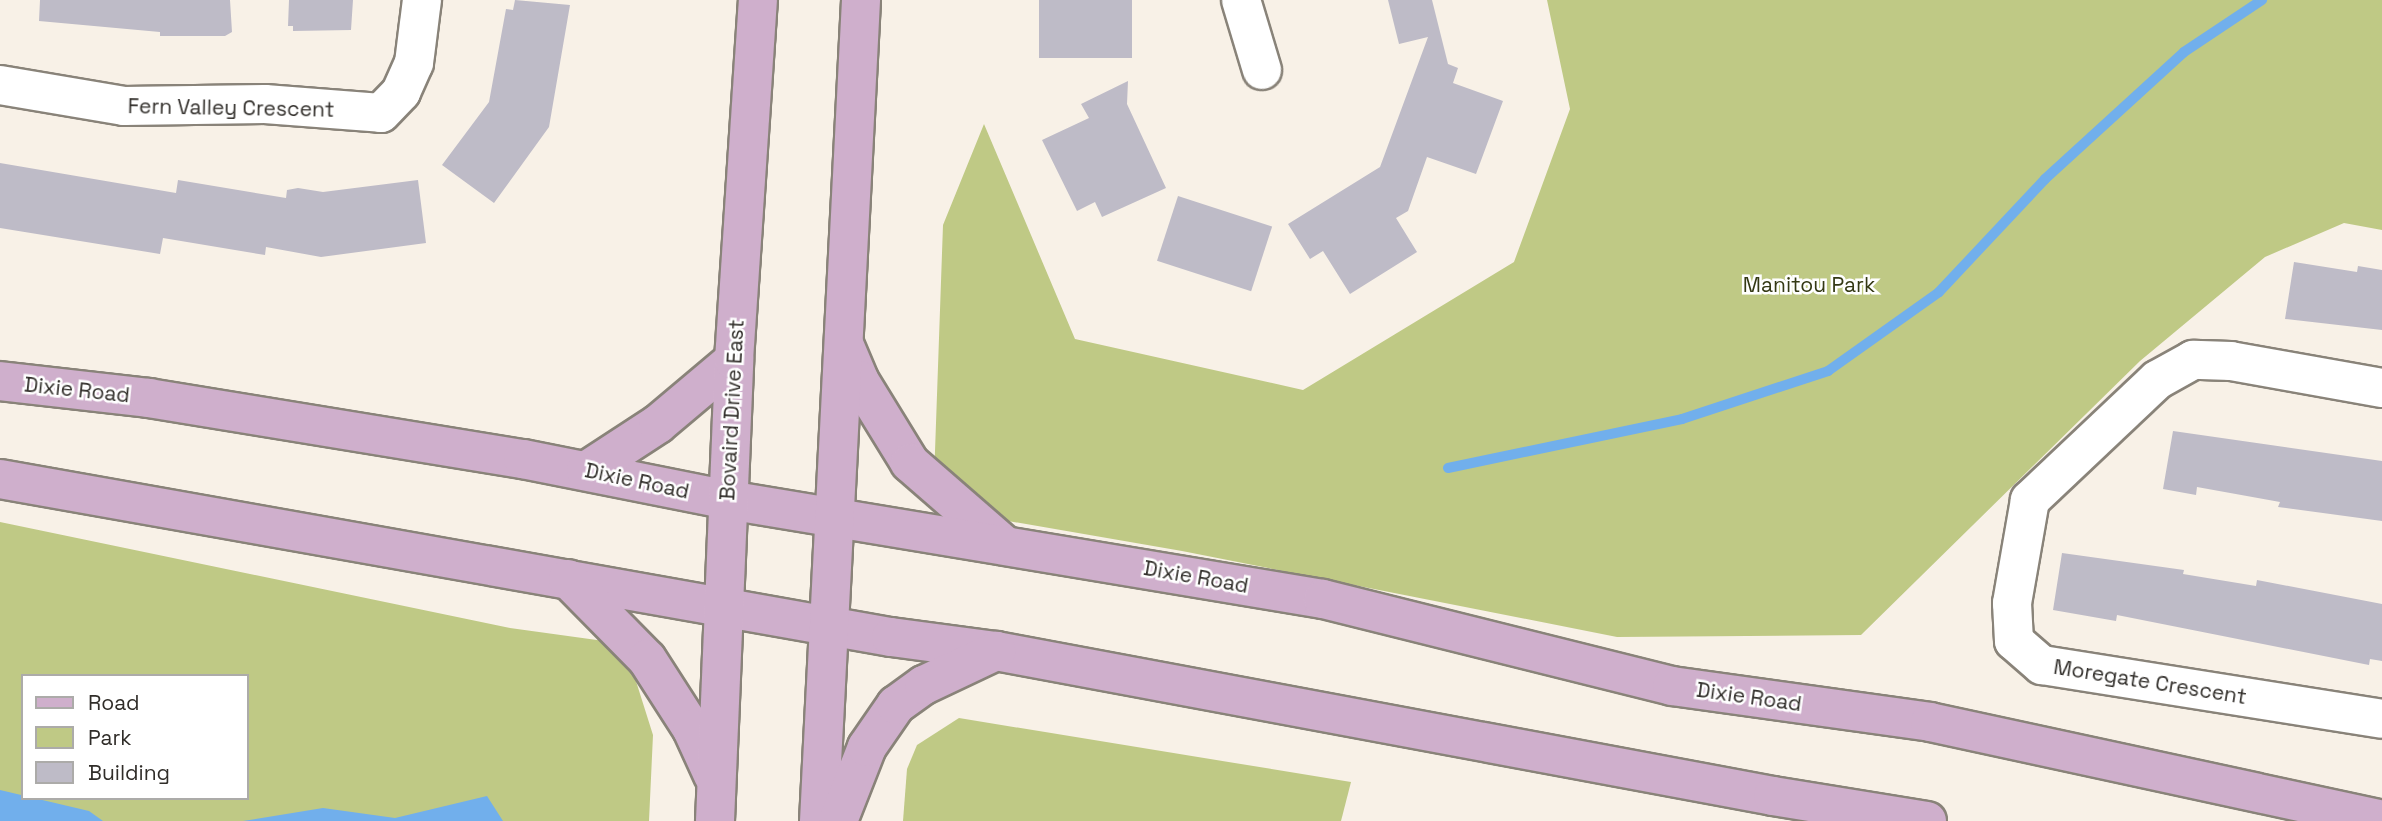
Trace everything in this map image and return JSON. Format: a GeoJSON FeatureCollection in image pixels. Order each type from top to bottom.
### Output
{"type":"FeatureCollection","features":[{"type":"Feature","properties":{"kind":"main road","name":"Bovaird Drive East"},"geometry":{"type":"LineString","coordinates":[[716,803],[734,360],[758,0]]}},
{"type":"Feature","properties":{"kind":"main road"},"geometry":{"type":"LineString","coordinates":[[819,821],[831,517],[861,0]]}},
{"type":"Feature","properties":{"kind":"main road"},"geometry":{"type":"LineString","coordinates":[[841,337],[859,380],[910,463],[1003,545]]}},
{"type":"Feature","properties":{"kind":"main road"},"geometry":{"type":"LineString","coordinates":[[586,471],[658,424],[734,360]]}},
{"type":"Feature","properties":{"kind":"main road","name":"Dixie Road"},"geometry":{"type":"LineString","coordinates":[[0,382],[149,398],[586,471],[728,500],[1323,599],[1672,686],[1930,722],[2382,820]]}},
{"type":"Feature","properties":{"kind":"main road"},"geometry":{"type":"LineString","coordinates":[[0,479],[828,625],[996,651],[1759,794],[1927,821]]}},
{"type":"Feature","properties":{"kind":"main road"},"geometry":{"type":"LineString","coordinates":[[568,579],[647,659],[692,729],[716,803]]}},
{"type":"Feature","properties":{"kind":"main road"},"geometry":{"type":"LineString","coordinates":[[838,821],[867,747],[896,705],[924,685],[996,651]]}},
{"type":"Feature","properties":{"kind":"street","name":"Fern Valley Crescent"},"geometry":{"type":"LineString","coordinates":[[0,85],[124,106],[265,104],[381,113],[401,92],[414,63],[422,0]]}},
{"type":"Feature","properties":{"kind":"street"},"geometry":{"type":"LineString","coordinates":[[1241,0],[1262,70]]}},
{"type":"Feature","properties":{"kind":"street","name":"Moregate Crescent"},"geometry":{"type":"LineString","coordinates":[[2382,388],[2218,361],[2193,360],[2157,380],[2030,500],[2012,603],[2014,641],[2042,665],[2382,719]]}},
{"type":"Feature","properties":{"kind":"green space","name":"Manitou Park"},"geometry":{"type":"Polygon","coordinates":[[[1547,0],[2382,0],[2382,230],[2344,223],[2265,257],[2140,361],[1861,635],[1617,637],[1182,551],[933,508],[943,225],[984,124],[1075,339],[1303,390],[1514,262],[1570,109],[1547,0]]]}},
{"type":"Feature","properties":{"kind":"green space"},"geometry":{"type":"Polygon","coordinates":[[[0,522],[510,628],[633,645],[629,659],[653,735],[649,821],[0,821],[0,522]]]}},
{"type":"Feature","properties":{"kind":"green space"},"geometry":{"type":"Polygon","coordinates":[[[959,718],[1351,782],[1341,821],[903,821],[907,769],[917,745],[959,718]]]}},
{"type":"Feature","properties":{"kind":"water"},"geometry":{"type":"Polygon","coordinates":[[[0,790],[21,795],[21,800],[42,800],[89,811],[103,821],[0,821],[0,790]]]}},
{"type":"Feature","properties":{"kind":"water"},"geometry":{"type":"Polygon","coordinates":[[[487,796],[503,821],[243,821],[323,808],[395,818],[487,796]]]}},
{"type":"Feature","properties":{"kind":"building"},"geometry":{"type":"Polygon","coordinates":[[[40,0],[230,0],[232,32],[225,36],[160,36],[160,32],[39,21],[40,0]]]}},
{"type":"Feature","properties":{"kind":"building"},"geometry":{"type":"Polygon","coordinates":[[[289,0],[353,0],[351,30],[293,31],[293,26],[288,26],[289,0]]]}},
{"type":"Feature","properties":{"kind":"building"},"geometry":{"type":"Polygon","coordinates":[[[515,0],[570,5],[549,127],[494,203],[442,165],[489,102],[506,9],[513,10],[515,0]]]}},
{"type":"Feature","properties":{"kind":"building"},"geometry":{"type":"Polygon","coordinates":[[[1039,0],[1132,0],[1132,58],[1039,58],[1039,0]]]}},
{"type":"Feature","properties":{"kind":"building"},"geometry":{"type":"Polygon","coordinates":[[[1388,0],[1432,0],[1448,64],[1458,68],[1453,83],[1503,101],[1476,174],[1427,157],[1408,211],[1396,218],[1417,252],[1350,294],[1323,251],[1310,259],[1288,224],[1380,167],[1428,37],[1399,44],[1388,0]]]}},
{"type":"Feature","properties":{"kind":"building"},"geometry":{"type":"Polygon","coordinates":[[[1128,81],[1127,104],[1166,188],[1102,217],[1095,202],[1077,211],[1042,140],[1089,118],[1081,104],[1128,81]]]}},
{"type":"Feature","properties":{"kind":"building"},"geometry":{"type":"Polygon","coordinates":[[[0,163],[176,193],[178,180],[286,198],[287,190],[298,188],[323,192],[418,180],[426,243],[321,257],[266,247],[265,255],[163,238],[160,254],[0,228],[0,163]]]}},
{"type":"Feature","properties":{"kind":"building"},"geometry":{"type":"Polygon","coordinates":[[[1178,196],[1272,227],[1251,291],[1157,261],[1178,196]]]}},
{"type":"Feature","properties":{"kind":"building"},"geometry":{"type":"Polygon","coordinates":[[[2294,262],[2357,272],[2358,266],[2382,270],[2382,330],[2285,319],[2294,262]]]}},
{"type":"Feature","properties":{"kind":"building"},"geometry":{"type":"Polygon","coordinates":[[[2173,431],[2382,461],[2382,521],[2278,507],[2280,502],[2197,487],[2196,495],[2163,489],[2173,431]]]}},
{"type":"Feature","properties":{"kind":"building"},"geometry":{"type":"Polygon","coordinates":[[[2062,553],[2184,570],[2183,574],[2256,586],[2257,580],[2382,604],[2382,661],[2370,659],[2369,665],[2117,615],[2116,621],[2053,610],[2062,553]]]}},
{"type":"Feature","properties":{"kind":"waterway"},"geometry":{"type":"LineString","coordinates":[[1448,468],[1682,419],[1828,371],[1939,292],[2045,179],[2184,52],[2262,0]]}}]}
